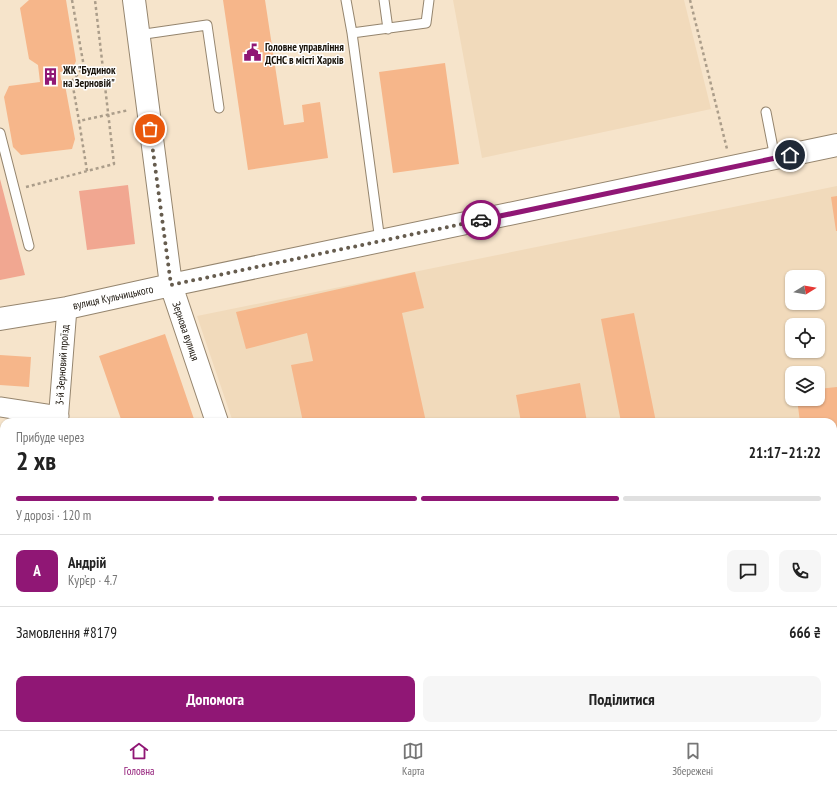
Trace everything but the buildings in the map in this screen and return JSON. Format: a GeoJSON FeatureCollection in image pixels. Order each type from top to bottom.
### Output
{"type":"FeatureCollection","features":[{"type":"Feature","properties":{"kind":"street","name":"Зернова вулиця"},"geometry":{"type":"LineString","coordinates":[[134,0],[171,285],[216,418]]}},
{"type":"Feature","properties":{"kind":"street","name":"вулиця Кульчицького"},"geometry":{"type":"LineString","coordinates":[[0,319],[66,308],[837,145]]}},
{"type":"Feature","properties":{"kind":"street","name":"3-й Зерновий проїзд"},"geometry":{"type":"LineString","coordinates":[[58,418],[66,308]]}},
{"type":"Feature","properties":{"kind":"street"},"geometry":{"type":"LineString","coordinates":[[0,408],[53,418]]}},
{"type":"Feature","properties":{"kind":"lane"},"geometry":{"type":"LineString","coordinates":[[346,0],[352,33],[380,241]]}},
{"type":"Feature","properties":{"kind":"lane"},"geometry":{"type":"LineString","coordinates":[[384,0],[388,28]]}},
{"type":"Feature","properties":{"kind":"lane"},"geometry":{"type":"LineString","coordinates":[[352,33],[426,23],[429,0]]}},
{"type":"Feature","properties":{"kind":"lane"},"geometry":{"type":"LineString","coordinates":[[138,35],[207,25],[219,108]]}},
{"type":"Feature","properties":{"kind":"lane"},"geometry":{"type":"LineString","coordinates":[[766,112],[775,158]]}},
{"type":"Feature","properties":{"kind":"lane"},"geometry":{"type":"LineString","coordinates":[[0,133],[29,246]]}},
{"type":"Feature","properties":{"kind":"path"},"geometry":{"type":"LineString","coordinates":[[72,0],[84,67]]}},
{"type":"Feature","properties":{"kind":"path"},"geometry":{"type":"LineString","coordinates":[[15,190],[114,164],[95,0]]}},
{"type":"Feature","properties":{"kind":"path"},"geometry":{"type":"LineString","coordinates":[[690,0],[731,167]]}},
{"type":"Feature","properties":{"kind":"path"},"geometry":{"type":"LineString","coordinates":[[84,67],[104,72]]}},
{"type":"Feature","properties":{"kind":"path"},"geometry":{"type":"LineString","coordinates":[[84,67],[72,81],[87,171]]}},
{"type":"Feature","properties":{"kind":"path"},"geometry":{"type":"LineString","coordinates":[[79,120],[129,110]]}},
{"type":"Feature","properties":{"kind":"shaded area"},"geometry":{"type":"Polygon","coordinates":[[[453,0],[684,0],[711,109],[482,158],[453,0]]]}},
{"type":"Feature","properties":{"kind":"shaded area"},"geometry":{"type":"Polygon","coordinates":[[[0,179],[25,275],[0,280],[0,179]]]}},
{"type":"Feature","properties":{"kind":"shaded area"},"geometry":{"type":"Polygon","coordinates":[[[128,185],[135,244],[87,250],[79,191],[128,185]]]}},
{"type":"Feature","properties":{"kind":"shaded area"},"geometry":{"type":"Polygon","coordinates":[[[837,186],[837,418],[232,418],[197,316],[837,186]]]}},
{"type":"Feature","properties":{"kind":"way so far"},"geometry":{"type":"LineString","coordinates":[[150,129],[171,285],[481,220]]}},
{"type":"Feature","properties":{"kind":"place","name":"Головне управління ДСНС в місті Харків"},"geometry":{"type":"Point","coordinates":[252,53]}},
{"type":"Feature","properties":{"kind":"place","name":"ЖК \"Будинок на Зерновій\""},"geometry":{"type":"Point","coordinates":[50,76]}},
{"type":"Feature","properties":{"kind":"route"},"geometry":{"type":"LineString","coordinates":[[481,220],[790,155]]}}]}
